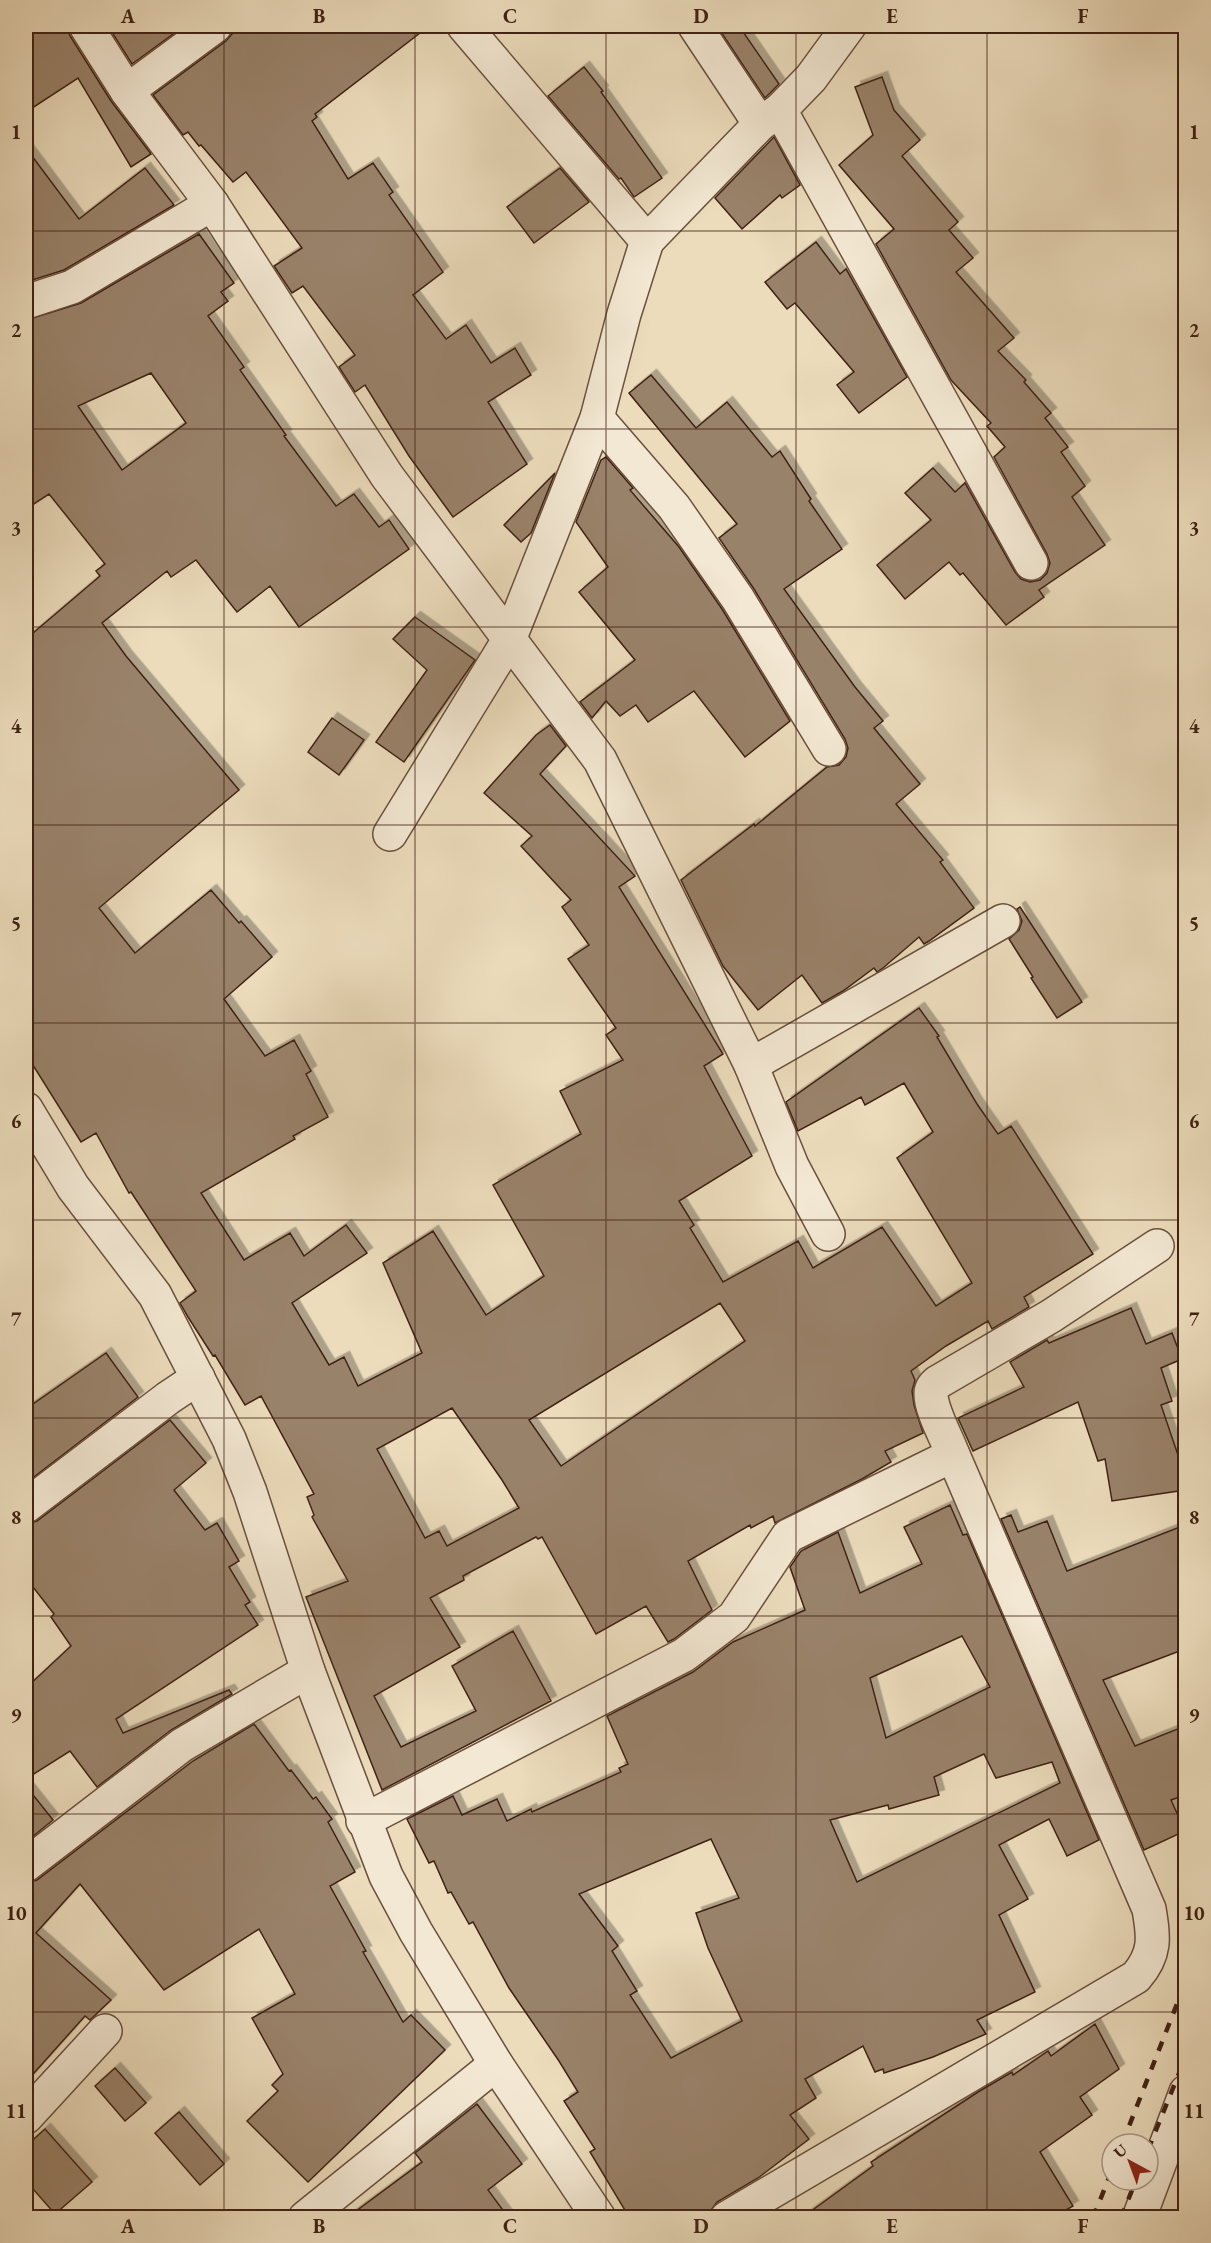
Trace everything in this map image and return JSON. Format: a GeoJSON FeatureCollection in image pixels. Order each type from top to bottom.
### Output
{"type":"FeatureCollection","features":[{"type":"Feature","properties":{"kind":"street"},"geometry":{"type":"LineString","coordinates":[[86,26],[127,91],[212,204],[387,476],[600,760],[751,1065],[792,1166],[828,1234]]}},
{"type":"Feature","properties":{"kind":"street"},"geometry":{"type":"LineString","coordinates":[[127,91],[215,26]]}},
{"type":"Feature","properties":{"kind":"street"},"geometry":{"type":"LineString","coordinates":[[464,26],[646,241]]}},
{"type":"Feature","properties":{"kind":"street"},"geometry":{"type":"LineString","coordinates":[[695,26],[770,117],[1031,563]]}},
{"type":"Feature","properties":{"kind":"street"},"geometry":{"type":"LineString","coordinates":[[390,834],[509,640],[597,418],[646,241],[811,78],[849,26]]}},
{"type":"Feature","properties":{"kind":"street"},"geometry":{"type":"LineString","coordinates":[[26,302],[72,287],[212,204]]}},
{"type":"Feature","properties":{"kind":"street"},"geometry":{"type":"LineString","coordinates":[[597,418],[674,507],[738,599],[829,749]]}},
{"type":"Feature","properties":{"kind":"street"},"geometry":{"type":"LineString","coordinates":[[751,1065],[1003,921]]}},
{"type":"Feature","properties":{"kind":"street"},"geometry":{"type":"LineString","coordinates":[[26,1109],[73,1187],[155,1295],[229,1439],[250,1492],[308,1671],[363,1821],[386,1876],[416,1932],[496,2064],[599,2217]]}},
{"type":"Feature","properties":{"kind":"street"},"geometry":{"type":"LineString","coordinates":[[727,2217],[1136,1977],[1147,1964],[1153,1935],[1149,1909],[953,1455],[931,1395],[934,1385],[1052,1316],[1157,1246]]}},
{"type":"Feature","properties":{"kind":"street"},"geometry":{"type":"LineString","coordinates":[[26,1506],[168,1398],[198,1378]]}},
{"type":"Feature","properties":{"kind":"street"},"geometry":{"type":"LineString","coordinates":[[363,1821],[684,1655],[734,1617],[788,1536],[953,1455]]}},
{"type":"Feature","properties":{"kind":"street"},"geometry":{"type":"LineString","coordinates":[[26,1865],[182,1745],[308,1671]]}},
{"type":"Feature","properties":{"kind":"street"},"geometry":{"type":"LineString","coordinates":[[26,2117],[105,2031]]}},
{"type":"Feature","properties":{"kind":"street"},"geometry":{"type":"LineString","coordinates":[[305,2217],[496,2064]]}},
{"type":"Feature","properties":{"kind":"street"},"geometry":{"type":"LineString","coordinates":[[1139,2217],[1185,2092]]}},
{"type":"Feature","properties":{"kind":"building"},"geometry":{"type":"Polygon","coordinates":[[[26,26],[67,26],[70,36],[111,101],[151,154],[131,167],[78,78],[26,112],[26,26]]]}},
{"type":"Feature","properties":{"kind":"building"},"geometry":{"type":"Polygon","coordinates":[[[108,26],[184,26],[132,64],[108,26]]]}},
{"type":"Feature","properties":{"kind":"building"},"geometry":{"type":"Polygon","coordinates":[[[233,26],[429,26],[315,114],[317,117],[312,121],[348,179],[373,163],[393,192],[389,195],[443,272],[413,295],[446,339],[466,325],[491,363],[515,348],[531,375],[488,402],[527,464],[453,517],[409,456],[365,385],[355,392],[339,367],[355,355],[303,286],[292,293],[274,266],[302,248],[246,172],[233,182],[188,132],[183,135],[153,95],[226,41],[232,34],[233,26]]]}},
{"type":"Feature","properties":{"kind":"building"},"geometry":{"type":"Polygon","coordinates":[[[717,26],[739,26],[779,84],[765,98],[717,26]]]}},
{"type":"Feature","properties":{"kind":"building"},"geometry":{"type":"Polygon","coordinates":[[[584,67],[662,178],[634,197],[621,178],[619,179],[548,96],[584,67]]]}},
{"type":"Feature","properties":{"kind":"building"},"geometry":{"type":"Polygon","coordinates":[[[882,77],[894,110],[920,140],[902,156],[958,222],[949,230],[973,258],[956,272],[1014,338],[998,351],[1026,380],[1024,382],[1051,413],[1045,418],[1068,447],[1061,452],[1085,486],[1072,497],[1105,545],[1039,590],[1044,597],[1006,625],[963,573],[960,575],[949,562],[905,599],[877,565],[931,520],[905,493],[933,468],[955,492],[965,483],[1021,579],[1030,582],[1040,580],[1047,573],[1050,563],[994,457],[1005,447],[987,426],[991,423],[951,380],[876,244],[894,229],[839,165],[873,135],[855,87],[882,77]]]}},
{"type":"Feature","properties":{"kind":"building"},"geometry":{"type":"Polygon","coordinates":[[[774,137],[800,185],[782,198],[780,195],[742,229],[715,198],[774,137]]]}},
{"type":"Feature","properties":{"kind":"building"},"geometry":{"type":"Polygon","coordinates":[[[26,148],[79,219],[145,168],[174,205],[64,270],[26,282],[26,148]]]}},
{"type":"Feature","properties":{"kind":"building"},"geometry":{"type":"Polygon","coordinates":[[[560,168],[589,202],[534,243],[507,207],[560,168]]]}},
{"type":"Feature","properties":{"kind":"building"},"geometry":{"type":"Polygon","coordinates":[[[199,234],[234,283],[221,292],[228,301],[208,316],[244,367],[240,370],[286,435],[284,436],[336,506],[354,494],[379,527],[389,520],[409,549],[299,627],[270,586],[237,612],[196,560],[171,577],[167,571],[102,623],[126,656],[239,790],[99,908],[135,953],[211,890],[272,957],[224,999],[265,1056],[294,1040],[311,1071],[306,1074],[328,1117],[293,1136],[295,1139],[201,1193],[244,1260],[290,1233],[304,1256],[346,1225],[367,1253],[292,1303],[329,1365],[344,1357],[358,1386],[422,1353],[383,1263],[433,1231],[486,1315],[544,1276],[493,1185],[581,1134],[560,1091],[623,1060],[606,1035],[616,1028],[568,959],[589,945],[562,907],[571,900],[521,846],[532,836],[484,793],[536,735],[550,725],[566,746],[540,774],[635,876],[619,887],[723,1054],[704,1066],[752,1156],[679,1201],[694,1225],[690,1228],[723,1282],[798,1241],[813,1268],[882,1227],[936,1306],[972,1283],[897,1158],[933,1132],[904,1083],[865,1105],[861,1097],[798,1131],[786,1102],[919,1008],[939,1036],[937,1037],[977,1104],[998,1134],[1011,1126],[1093,1254],[1024,1297],[1029,1307],[992,1329],[988,1321],[946,1346],[911,1371],[915,1380],[912,1391],[914,1405],[923,1433],[885,1451],[891,1462],[775,1523],[773,1516],[751,1528],[750,1525],[688,1561],[712,1610],[674,1639],[668,1642],[646,1606],[596,1634],[542,1537],[538,1539],[536,1537],[463,1576],[464,1580],[430,1598],[460,1647],[374,1696],[401,1747],[476,1711],[452,1666],[513,1631],[551,1701],[382,1790],[306,1597],[348,1581],[312,1517],[314,1515],[307,1497],[314,1494],[261,1396],[245,1405],[215,1355],[213,1356],[188,1317],[180,1303],[196,1291],[131,1192],[129,1193],[96,1133],[81,1142],[26,1054],[26,639],[100,576],[96,571],[105,564],[49,494],[26,509],[26,320],[81,303],[199,234]],[[151,373],[78,406],[122,470],[186,423],[151,373]],[[720,1303],[529,1420],[561,1466],[745,1341],[720,1303]],[[452,1408],[377,1449],[425,1538],[439,1531],[447,1546],[519,1508],[452,1408]]]}},
{"type":"Feature","properties":{"kind":"building"},"geometry":{"type":"Polygon","coordinates":[[[816,242],[840,274],[846,269],[907,377],[859,413],[837,385],[854,372],[795,303],[787,309],[765,282],[816,242]]]}},
{"type":"Feature","properties":{"kind":"building"},"geometry":{"type":"Polygon","coordinates":[[[651,375],[696,428],[727,402],[772,457],[780,451],[811,499],[809,501],[842,549],[784,589],[855,687],[883,721],[874,728],[920,784],[896,804],[943,860],[940,862],[974,908],[924,944],[919,937],[883,968],[877,972],[874,968],[822,1003],[802,975],[758,1010],[723,966],[681,880],[754,824],[755,826],[827,767],[839,765],[846,757],[848,748],[845,739],[754,589],[719,538],[737,524],[629,393],[651,375]]]}},
{"type":"Feature","properties":{"kind":"building"},"geometry":{"type":"Polygon","coordinates":[[[606,457],[633,488],[630,490],[679,547],[722,609],[790,721],[745,757],[694,691],[648,722],[636,705],[620,716],[606,701],[592,718],[580,702],[635,660],[579,592],[608,567],[576,522],[601,460],[606,457]]]}},
{"type":"Feature","properties":{"kind":"building"},"geometry":{"type":"Polygon","coordinates":[[[555,473],[531,533],[521,542],[504,525],[555,473]]]}},
{"type":"Feature","properties":{"kind":"building"},"geometry":{"type":"Polygon","coordinates":[[[415,617],[475,660],[404,762],[376,742],[427,670],[393,639],[415,617]]]}},
{"type":"Feature","properties":{"kind":"building"},"geometry":{"type":"Polygon","coordinates":[[[332,718],[364,740],[339,775],[308,752],[332,718]]]}},
{"type":"Feature","properties":{"kind":"building"},"geometry":{"type":"Polygon","coordinates":[[[1020,907],[1082,1002],[1057,1018],[1009,939],[1019,930],[1022,921],[1017,909],[1020,907]]]}},
{"type":"Feature","properties":{"kind":"building"},"geometry":{"type":"Polygon","coordinates":[[[1131,1308],[1146,1344],[1172,1333],[1182,1359],[1161,1368],[1172,1401],[1161,1405],[1180,1461],[1185,1460],[1185,1490],[1112,1501],[1105,1459],[1098,1461],[1078,1402],[973,1451],[958,1418],[1024,1387],[1010,1362],[1047,1340],[1049,1343],[1131,1308]]]}},
{"type":"Feature","properties":{"kind":"building"},"geometry":{"type":"Polygon","coordinates":[[[106,1353],[138,1397],[26,1483],[26,1409],[106,1353]]]}},
{"type":"Feature","properties":{"kind":"building"},"geometry":{"type":"Polygon","coordinates":[[[170,1420],[206,1463],[174,1490],[205,1530],[217,1523],[239,1561],[229,1567],[250,1602],[245,1605],[258,1625],[116,1719],[123,1733],[229,1690],[232,1694],[171,1730],[97,1787],[70,1751],[26,1779],[26,1688],[71,1646],[51,1617],[54,1614],[26,1578],[26,1524],[37,1521],[170,1420]]]}},
{"type":"Feature","properties":{"kind":"building"},"geometry":{"type":"Polygon","coordinates":[[[950,1505],[963,1535],[967,1534],[1099,1840],[1067,1856],[1049,1819],[999,1845],[1028,1899],[999,1915],[1035,1992],[977,2020],[986,2034],[933,2057],[884,2073],[883,2069],[875,2072],[863,2046],[805,2079],[816,2098],[790,2115],[809,2139],[758,2178],[717,2202],[706,2217],[629,2217],[590,2152],[595,2149],[564,2101],[578,2092],[509,1988],[473,1922],[469,1924],[451,1892],[448,1893],[434,1861],[429,1863],[407,1819],[453,1796],[462,1815],[497,1799],[507,1821],[621,1772],[619,1768],[628,1764],[607,1716],[693,1672],[733,1642],[805,1610],[790,1567],[801,1551],[838,1532],[860,1593],[922,1564],[904,1527],[950,1505]],[[962,1636],[870,1678],[886,1738],[990,1687],[962,1636]],[[984,1754],[934,1777],[939,1795],[889,1809],[888,1805],[830,1820],[857,1882],[1060,1783],[1052,1762],[996,1778],[984,1754]],[[711,1839],[579,1894],[618,1946],[612,1951],[637,1991],[630,1995],[671,2058],[742,2021],[708,1948],[696,1913],[739,1898],[711,1839]]]}},
{"type":"Feature","properties":{"kind":"building"},"geometry":{"type":"Polygon","coordinates":[[[1011,1515],[1018,1532],[1047,1521],[1067,1571],[1185,1525],[1185,1649],[1103,1680],[1135,1746],[1185,1726],[1185,1795],[1171,1800],[1185,1831],[1144,1850],[1001,1519],[1011,1515]]]}},
{"type":"Feature","properties":{"kind":"building"},"geometry":{"type":"Polygon","coordinates":[[[254,1724],[289,1771],[291,1770],[313,1799],[316,1797],[332,1819],[328,1822],[355,1872],[330,1886],[366,1951],[363,1952],[403,2022],[411,2015],[445,2050],[308,2182],[247,2121],[278,2091],[272,2085],[283,2074],[252,2018],[295,1994],[259,1929],[164,1990],[80,1884],[36,1933],[111,2000],[90,2020],[85,2016],[26,2082],[26,1883],[37,1880],[193,1761],[254,1724]]]}},
{"type":"Feature","properties":{"kind":"building"},"geometry":{"type":"Polygon","coordinates":[[[26,1786],[53,1820],[26,1842],[26,1786]]]}},
{"type":"Feature","properties":{"kind":"building"},"geometry":{"type":"Polygon","coordinates":[[[1095,2024],[1119,2069],[1080,2097],[1092,2115],[1040,2152],[1073,2206],[1054,2217],[803,2217],[873,2166],[871,2162],[978,2092],[1012,2072],[1013,2075],[1048,2051],[1051,2056],[1095,2024]]]}},
{"type":"Feature","properties":{"kind":"building"},"geometry":{"type":"Polygon","coordinates":[[[115,2068],[146,2103],[125,2121],[95,2086],[115,2068]]]}},
{"type":"Feature","properties":{"kind":"building"},"geometry":{"type":"Polygon","coordinates":[[[477,2104],[522,2164],[488,2190],[508,2217],[348,2217],[422,2162],[415,2153],[477,2104]]]}},
{"type":"Feature","properties":{"kind":"building"},"geometry":{"type":"Polygon","coordinates":[[[179,2112],[224,2164],[200,2185],[155,2133],[179,2112]]]}},
{"type":"Feature","properties":{"kind":"building"},"geometry":{"type":"Polygon","coordinates":[[[45,2129],[92,2182],[55,2214],[26,2181],[26,2146],[45,2129]]]}},
{"type":"Feature","properties":{"kind":"railway"},"geometry":{"type":"LineString","coordinates":[[1127,2132],[1186,1981]]}},
{"type":"Feature","properties":{"kind":"railway"},"geometry":{"type":"LineString","coordinates":[[1155,2132],[1186,2056]]}},
{"type":"Feature","properties":{"kind":"railway"},"geometry":{"type":"LineString","coordinates":[[1093,2218],[1103,2192]]}},
{"type":"Feature","properties":{"kind":"railway"},"geometry":{"type":"LineString","coordinates":[[1121,2218],[1131,2192]]}}]}
